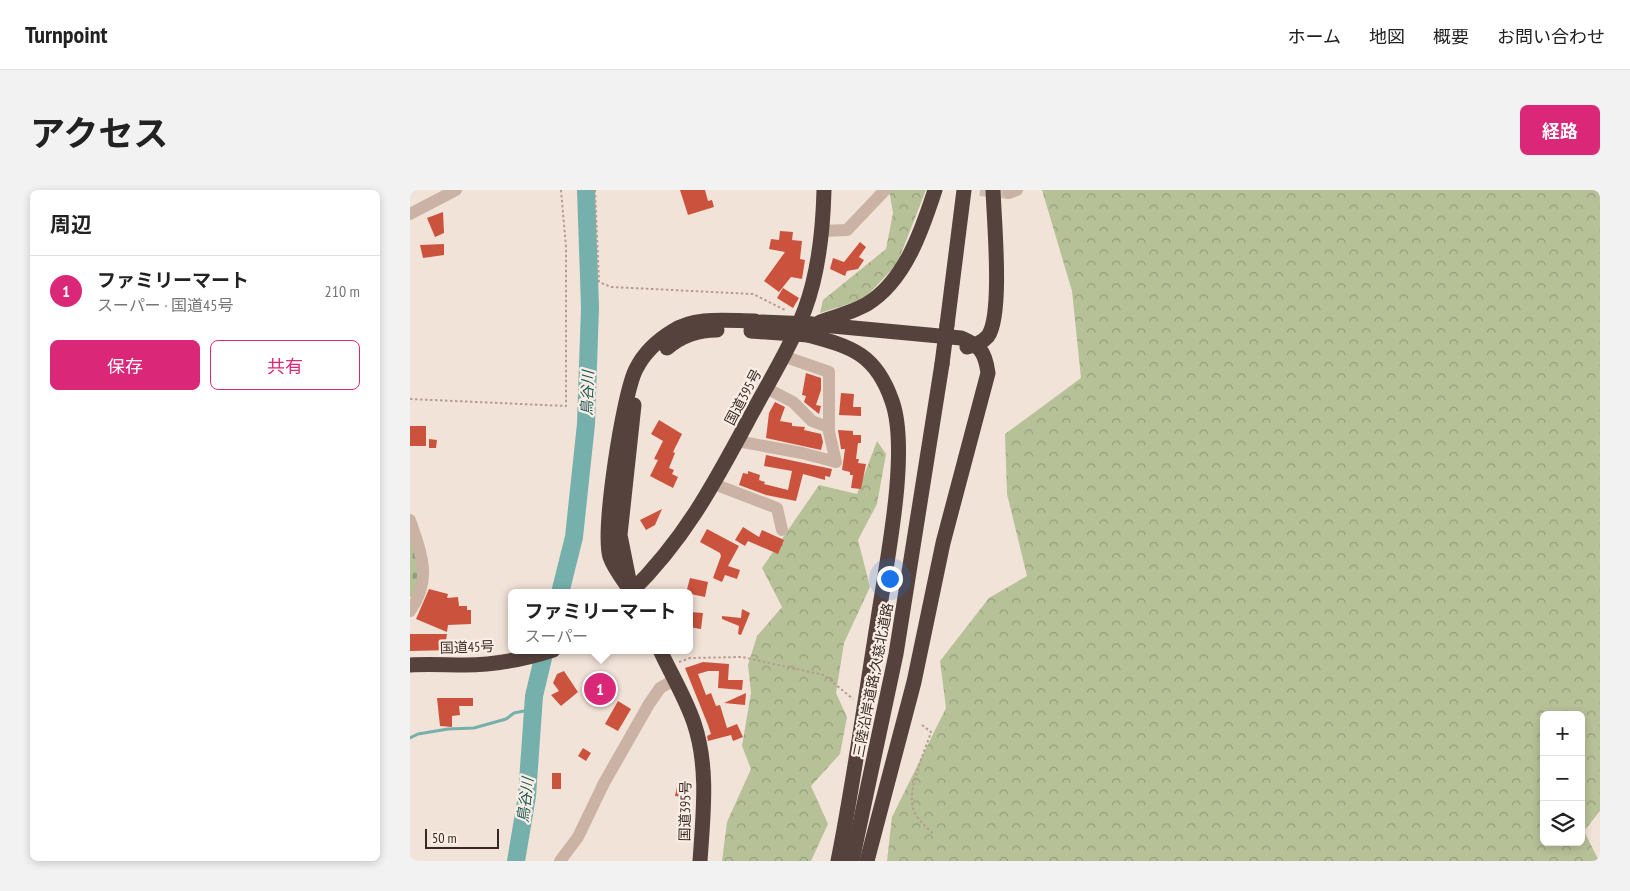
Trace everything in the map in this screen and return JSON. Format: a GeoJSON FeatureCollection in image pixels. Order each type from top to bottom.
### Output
{"type":"FeatureCollection","features":[{"type":"Feature","properties":{"kind":"highway","name":"国道395号"},"geometry":{"type":"LineString","coordinates":[[634,589],[658,565],[682,535],[714,484],[783,356],[805,309],[814,278],[823,230],[824,190]]}},
{"type":"Feature","properties":{"kind":"highway"},"geometry":{"type":"LineString","coordinates":[[810,330],[868,304],[895,279],[922,226],[935,190]]}},
{"type":"Feature","properties":{"kind":"highway","name":"三陸沿岸道路;久慈北道路"},"geometry":{"type":"LineString","coordinates":[[852,861],[896,654],[942,364],[964,190]]}},
{"type":"Feature","properties":{"kind":"highway"},"geometry":{"type":"LineString","coordinates":[[977,345],[988,336],[993,324],[995,310],[993,190]]}},
{"type":"Feature","properties":{"kind":"highway"},"geometry":{"type":"LineString","coordinates":[[629,589],[610,557],[608,530],[622,415],[636,368],[648,351],[673,330],[690,323],[753,326],[961,338],[977,345],[986,360],[988,373],[943,544],[914,682],[867,861]]}},
{"type":"Feature","properties":{"kind":"highway"},"geometry":{"type":"LineString","coordinates":[[810,330],[846,346],[867,359],[881,378],[892,402],[899,446],[883,587],[838,861]]}},
{"type":"Feature","properties":{"kind":"highway","name":"国道45号"},"geometry":{"type":"LineString","coordinates":[[410,665],[466,665],[522,660],[541,654]]}},
{"type":"Feature","properties":{"kind":"highway","name":"国道395号"},"geometry":{"type":"LineString","coordinates":[[662,654],[694,723],[699,745],[703,776],[700,861]]}},
{"type":"Feature","properties":{"kind":"street"},"geometry":{"type":"LineString","coordinates":[[410,214],[456,190]]}},
{"type":"Feature","properties":{"kind":"street"},"geometry":{"type":"LineString","coordinates":[[823,230],[847,230],[885,190]]}},
{"type":"Feature","properties":{"kind":"street"},"geometry":{"type":"LineString","coordinates":[[737,441],[802,453],[836,462],[828,427],[829,372],[783,356]]}},
{"type":"Feature","properties":{"kind":"street"},"geometry":{"type":"LineString","coordinates":[[766,388],[793,402],[812,421],[828,427]]}},
{"type":"Feature","properties":{"kind":"street"},"geometry":{"type":"LineString","coordinates":[[714,484],[777,508],[782,530]]}},
{"type":"Feature","properties":{"kind":"street"},"geometry":{"type":"LineString","coordinates":[[410,520],[425,568],[417,600],[410,611]]}},
{"type":"Feature","properties":{"kind":"street"},"geometry":{"type":"LineString","coordinates":[[560,861],[578,837],[604,783],[648,704],[660,688],[674,680]]}},
{"type":"Feature","properties":{"kind":"path"},"geometry":{"type":"LineString","coordinates":[[410,399],[566,406],[566,246],[561,190]]}},
{"type":"Feature","properties":{"kind":"path"},"geometry":{"type":"LineString","coordinates":[[595,190],[599,282],[612,287],[754,294],[785,310]]}},
{"type":"Feature","properties":{"kind":"path"},"geometry":{"type":"LineString","coordinates":[[668,666],[690,658],[742,658],[824,675],[856,702]]}},
{"type":"Feature","properties":{"kind":"path"},"geometry":{"type":"LineString","coordinates":[[922,725],[931,732],[912,792],[913,808],[920,820],[934,835]]}},
{"type":"Feature","properties":{"kind":"green space"},"geometry":{"type":"Polygon","coordinates":[[[889,190],[926,190],[897,264],[864,299],[820,313],[823,300],[886,249],[893,213],[889,190]]]}},
{"type":"Feature","properties":{"kind":"green space"},"geometry":{"type":"Polygon","coordinates":[[[1042,190],[1600,190],[1600,811],[1585,830],[1585,711],[1540,711],[1540,846],[1585,846],[1585,833],[1599,861],[887,861],[892,817],[946,708],[940,661],[989,598],[1027,576],[1007,494],[1005,434],[1081,378],[1072,291],[1042,190]]]}},
{"type":"Feature","properties":{"kind":"green space"},"geometry":{"type":"Polygon","coordinates":[[[877,441],[886,454],[877,504],[858,540],[870,587],[844,643],[836,693],[847,717],[840,754],[811,786],[828,824],[811,861],[722,861],[727,822],[751,769],[742,746],[751,693],[748,665],[757,636],[782,607],[762,568],[819,485],[857,494],[877,441]]]}},
{"type":"Feature","properties":{"kind":"green space"},"geometry":{"type":"Polygon","coordinates":[[[410,528],[422,567],[414,598],[410,597],[410,528]]]}},
{"type":"Feature","properties":{"kind":"building"},"geometry":{"type":"Polygon","coordinates":[[[680,190],[705,190],[708,201],[712,200],[714,207],[688,215],[680,190]]]}},
{"type":"Feature","properties":{"kind":"building"},"geometry":{"type":"Polygon","coordinates":[[[443,212],[444,233],[435,237],[427,218],[443,212]]]}},
{"type":"Feature","properties":{"kind":"building"},"geometry":{"type":"Polygon","coordinates":[[[780,231],[793,232],[792,240],[802,241],[800,259],[805,260],[802,279],[791,277],[779,292],[764,281],[785,252],[769,249],[771,239],[779,240],[780,231]]]}},
{"type":"Feature","properties":{"kind":"building"},"geometry":{"type":"Polygon","coordinates":[[[860,242],[866,247],[859,257],[864,260],[858,269],[847,271],[845,276],[830,269],[833,258],[844,262],[860,242]]]}},
{"type":"Feature","properties":{"kind":"building"},"geometry":{"type":"Polygon","coordinates":[[[444,244],[444,255],[423,258],[420,245],[444,244]]]}},
{"type":"Feature","properties":{"kind":"building"},"geometry":{"type":"Polygon","coordinates":[[[783,288],[799,298],[793,308],[777,298],[783,288]]]}},
{"type":"Feature","properties":{"kind":"building"},"geometry":{"type":"Polygon","coordinates":[[[806,373],[821,378],[821,390],[816,405],[821,406],[819,414],[804,402],[806,396],[802,395],[806,373]]]}},
{"type":"Feature","properties":{"kind":"building"},"geometry":{"type":"Polygon","coordinates":[[[841,393],[854,394],[853,407],[861,407],[861,416],[839,415],[841,393]]]}},
{"type":"Feature","properties":{"kind":"building"},"geometry":{"type":"Polygon","coordinates":[[[775,402],[785,407],[780,421],[792,423],[792,426],[805,427],[804,430],[821,434],[823,442],[821,450],[766,438],[769,413],[775,402]]]}},
{"type":"Feature","properties":{"kind":"building"},"geometry":{"type":"Polygon","coordinates":[[[659,420],[682,434],[673,452],[675,453],[669,468],[674,470],[672,474],[678,477],[673,488],[650,476],[658,460],[654,459],[663,441],[651,434],[659,420]]]}},
{"type":"Feature","properties":{"kind":"building"},"geometry":{"type":"Polygon","coordinates":[[[410,426],[426,426],[426,446],[410,446],[410,426]]]}},
{"type":"Feature","properties":{"kind":"building"},"geometry":{"type":"Polygon","coordinates":[[[838,430],[853,431],[853,435],[861,435],[861,443],[858,443],[856,459],[859,459],[858,463],[866,464],[861,489],[851,488],[853,475],[842,470],[845,449],[841,449],[838,430]]]}},
{"type":"Feature","properties":{"kind":"building"},"geometry":{"type":"Polygon","coordinates":[[[429,439],[437,440],[436,448],[429,448],[429,439]]]}},
{"type":"Feature","properties":{"kind":"building"},"geometry":{"type":"Polygon","coordinates":[[[766,455],[832,469],[830,477],[825,476],[825,480],[803,474],[796,501],[766,495],[739,485],[743,473],[748,474],[748,471],[760,475],[759,480],[765,482],[764,484],[788,490],[792,471],[764,466],[766,455]]]}},
{"type":"Feature","properties":{"kind":"building"},"geometry":{"type":"Polygon","coordinates":[[[662,509],[655,525],[646,530],[640,520],[662,509]]]}},
{"type":"Feature","properties":{"kind":"building"},"geometry":{"type":"Polygon","coordinates":[[[743,527],[759,537],[762,530],[784,540],[778,554],[748,541],[745,546],[735,540],[743,527]]]}},
{"type":"Feature","properties":{"kind":"building"},"geometry":{"type":"Polygon","coordinates":[[[707,529],[739,546],[728,566],[740,570],[737,579],[725,575],[722,582],[713,578],[721,556],[720,553],[700,542],[707,529]]]}},
{"type":"Feature","properties":{"kind":"building"},"geometry":{"type":"Polygon","coordinates":[[[690,578],[708,582],[705,597],[693,594],[693,589],[687,589],[690,578]]]}},
{"type":"Feature","properties":{"kind":"building"},"geometry":{"type":"Polygon","coordinates":[[[429,589],[448,594],[447,598],[458,597],[459,606],[467,606],[467,610],[471,610],[471,624],[448,625],[447,632],[416,619],[429,589]]]}},
{"type":"Feature","properties":{"kind":"building"},"geometry":{"type":"Polygon","coordinates":[[[742,609],[750,613],[741,635],[738,634],[739,626],[722,619],[722,616],[741,618],[742,609]]]}},
{"type":"Feature","properties":{"kind":"building"},"geometry":{"type":"Polygon","coordinates":[[[693,612],[703,613],[701,629],[693,628],[693,612]]]}},
{"type":"Feature","properties":{"kind":"building"},"geometry":{"type":"Polygon","coordinates":[[[410,634],[447,634],[446,640],[453,640],[453,650],[410,651],[410,634]]]}},
{"type":"Feature","properties":{"kind":"building"},"geometry":{"type":"Polygon","coordinates":[[[703,662],[729,664],[728,680],[743,680],[742,690],[718,688],[719,671],[708,671],[698,674],[706,695],[711,693],[716,706],[720,705],[727,728],[737,724],[743,737],[733,741],[731,735],[708,741],[707,736],[711,734],[685,668],[703,662]]]}},
{"type":"Feature","properties":{"kind":"building"},"geometry":{"type":"Polygon","coordinates":[[[564,671],[578,692],[561,706],[551,695],[559,691],[553,683],[557,674],[564,671]]]}},
{"type":"Feature","properties":{"kind":"building"},"geometry":{"type":"Polygon","coordinates":[[[606,675],[615,691],[593,703],[584,687],[606,675]]]}},
{"type":"Feature","properties":{"kind":"building"},"geometry":{"type":"Polygon","coordinates":[[[746,693],[745,705],[724,703],[746,693]]]}},
{"type":"Feature","properties":{"kind":"building"},"geometry":{"type":"Polygon","coordinates":[[[437,698],[473,698],[473,706],[459,706],[460,715],[452,716],[452,727],[440,726],[437,698]]]}},
{"type":"Feature","properties":{"kind":"building"},"geometry":{"type":"Polygon","coordinates":[[[618,701],[631,709],[618,731],[605,724],[618,701]]]}},
{"type":"Feature","properties":{"kind":"building"},"geometry":{"type":"Polygon","coordinates":[[[583,748],[591,753],[586,761],[578,756],[583,748]]]}},
{"type":"Feature","properties":{"kind":"building"},"geometry":{"type":"Polygon","coordinates":[[[552,773],[561,773],[561,789],[552,789],[552,773]]]}},
{"type":"Feature","properties":{"kind":"building"},"geometry":{"type":"Polygon","coordinates":[[[677,787],[689,788],[688,798],[675,796],[677,787]]]}},
{"type":"Feature","properties":{"kind":"waterway","name":"鳥谷川"},"geometry":{"type":"LineString","coordinates":[[561,589],[574,537],[586,424],[590,307],[586,190]]}},
{"type":"Feature","properties":{"kind":"waterway","name":"鳥谷川"},"geometry":{"type":"LineString","coordinates":[[516,861],[527,796],[534,696],[544,654]]}},
{"type":"Feature","properties":{"kind":"waterway"},"geometry":{"type":"LineString","coordinates":[[410,738],[418,734],[448,729],[474,728],[506,719],[514,713],[534,709]]}},
{"type":"Feature","properties":{"kind":"tunnel"},"geometry":{"type":"LineString","coordinates":[[980,190],[1009,193]]}},
{"type":"Feature","properties":{"kind":"place","name":"ファミリーマート"},"geometry":{"type":"Point","coordinates":[600,689]}}]}
